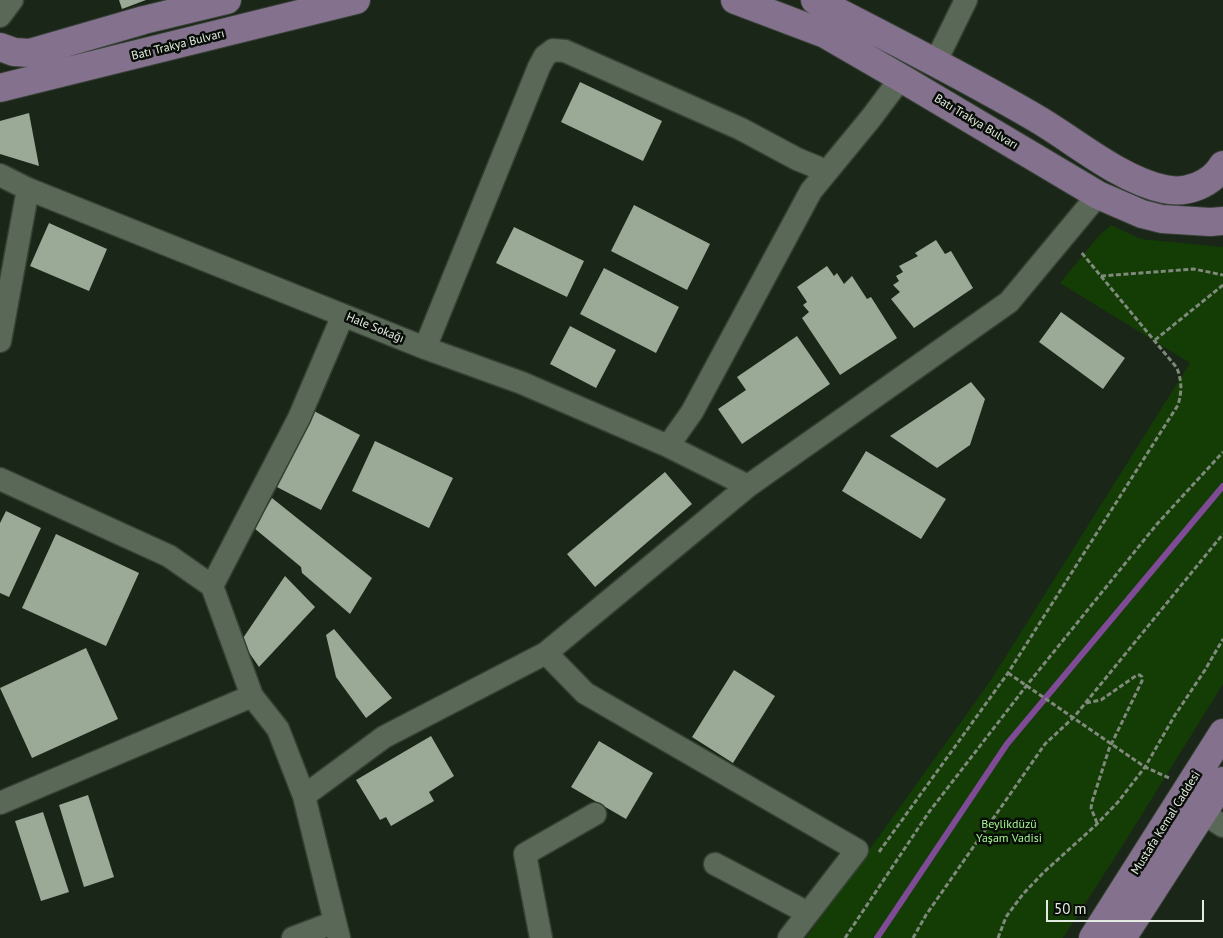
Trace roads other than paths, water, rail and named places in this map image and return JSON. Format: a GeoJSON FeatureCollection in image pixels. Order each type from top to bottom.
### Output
{"type":"FeatureCollection","features":[{"type":"Feature","properties":{"kind":"main road"},"geometry":{"type":"LineString","coordinates":[[0,47],[14,52],[30,53],[144,20],[227,0]]}},
{"type":"Feature","properties":{"kind":"main road","name":"Batı Trakya Bulvarı"},"geometry":{"type":"LineString","coordinates":[[0,88],[356,0]]}},
{"type":"Feature","properties":{"kind":"main road","name":"Batı Trakya Bulvarı"},"geometry":{"type":"LineString","coordinates":[[735,0],[825,34],[1098,195],[1142,214],[1162,219],[1223,221]]}},
{"type":"Feature","properties":{"kind":"main road"},"geometry":{"type":"LineString","coordinates":[[815,0],[1039,120],[1111,166],[1138,180],[1164,189],[1185,191],[1200,186],[1220,171],[1223,165]]}},
{"type":"Feature","properties":{"kind":"main road"},"geometry":{"type":"LineString","coordinates":[[0,58],[2,67],[0,77]]}},
{"type":"Feature","properties":{"kind":"main road","name":"Mustafa Kemal Caddesi"},"geometry":{"type":"LineString","coordinates":[[1093,938],[1223,733]]}},
{"type":"Feature","properties":{"kind":"main road","name":"Mustafa Kemal Caddesi"},"geometry":{"type":"LineString","coordinates":[[1122,938],[1213,819],[1223,781]]}},
{"type":"Feature","properties":{"kind":"street"},"geometry":{"type":"LineString","coordinates":[[0,16],[12,0]]}},
{"type":"Feature","properties":{"kind":"street"},"geometry":{"type":"LineString","coordinates":[[934,63],[966,0]]}},
{"type":"Feature","properties":{"kind":"street"},"geometry":{"type":"LineString","coordinates":[[425,348],[539,67],[545,56],[553,50],[565,51],[741,129],[797,159],[826,171]]}},
{"type":"Feature","properties":{"kind":"street"},"geometry":{"type":"LineString","coordinates":[[668,446],[692,412],[810,191],[872,118],[901,78]]}},
{"type":"Feature","properties":{"kind":"street","name":"Hale Sokağı"},"geometry":{"type":"LineString","coordinates":[[0,175],[425,348],[522,383],[668,446],[748,486]]}},
{"type":"Feature","properties":{"kind":"street"},"geometry":{"type":"LineString","coordinates":[[0,341],[28,188]]}},
{"type":"Feature","properties":{"kind":"street"},"geometry":{"type":"LineString","coordinates":[[304,796],[384,737],[546,653],[748,486],[1009,302],[1098,195]]}},
{"type":"Feature","properties":{"kind":"street"},"geometry":{"type":"LineString","coordinates":[[212,586],[299,418],[343,315]]}},
{"type":"Feature","properties":{"kind":"street"},"geometry":{"type":"LineString","coordinates":[[0,479],[169,556],[212,586],[252,696],[278,729],[304,796],[337,930],[293,938]]}},
{"type":"Feature","properties":{"kind":"street"},"geometry":{"type":"LineString","coordinates":[[546,653],[585,693],[857,850],[789,938]]}},
{"type":"Feature","properties":{"kind":"street"},"geometry":{"type":"LineString","coordinates":[[0,803],[252,696]]}},
{"type":"Feature","properties":{"kind":"street"},"geometry":{"type":"LineString","coordinates":[[541,938],[525,854],[595,814]]}},
{"type":"Feature","properties":{"kind":"street"},"geometry":{"type":"LineString","coordinates":[[714,864],[808,913]]}},
{"type":"Feature","properties":{"kind":"waterway"},"geometry":{"type":"LineString","coordinates":[[877,938],[1007,744],[1223,486]]}},
{"type":"Feature","properties":{"kind":"park label","name":"Beylikdüzü Yaşam Vadisi"},"geometry":{"type":"Point","coordinates":[1009,832]}}]}
